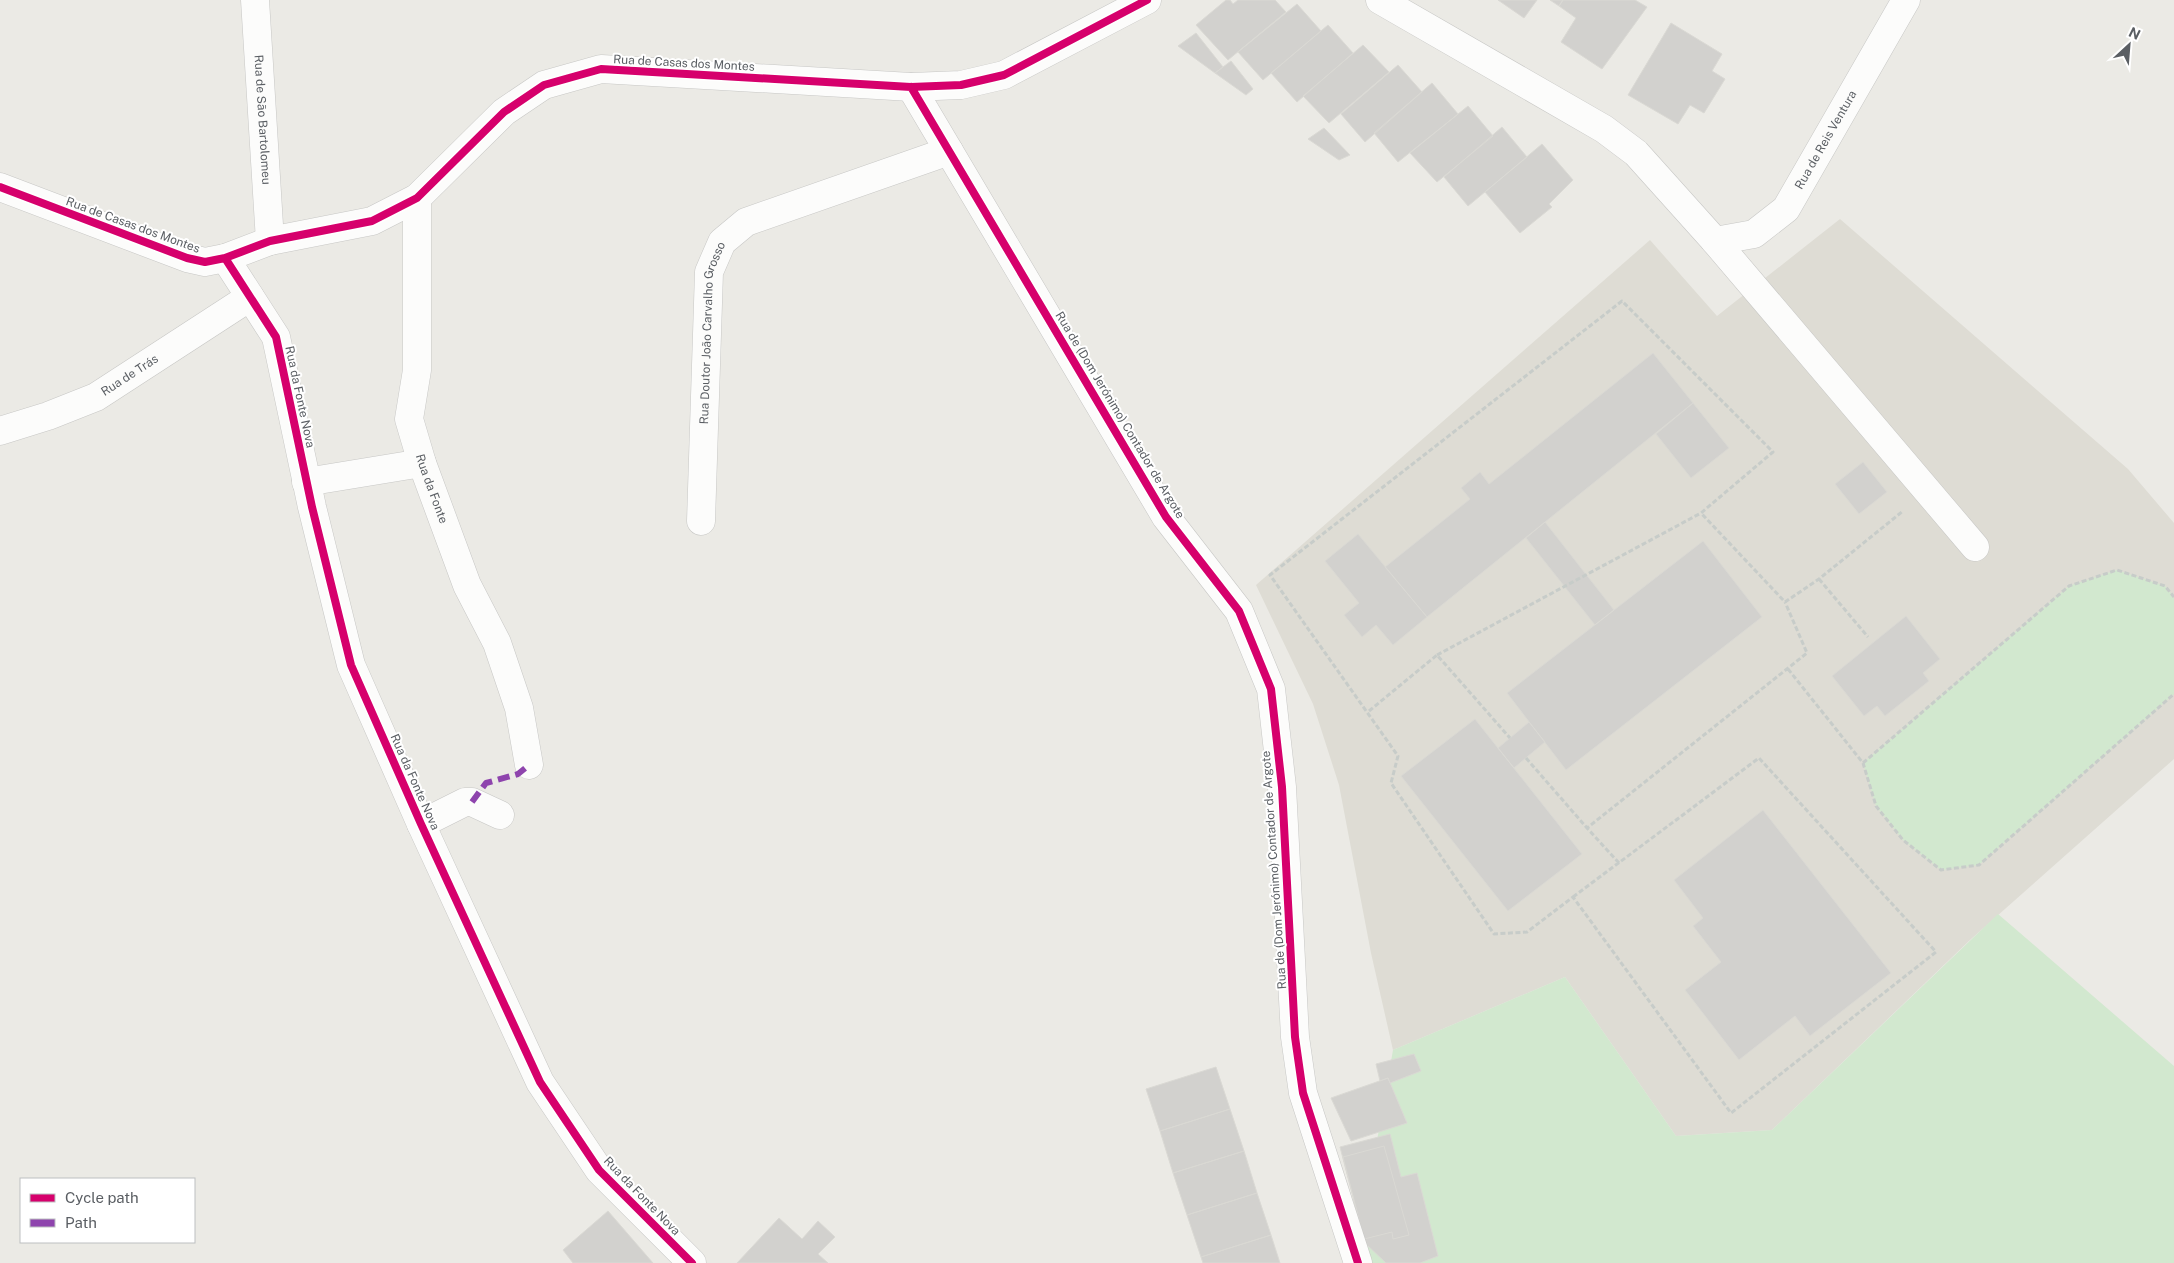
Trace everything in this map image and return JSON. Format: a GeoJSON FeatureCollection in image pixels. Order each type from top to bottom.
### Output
{"type":"FeatureCollection","features":[{"type":"Feature","properties":{"kind":"street","name":"Rua de São Bartolomeu"},"geometry":{"type":"LineString","coordinates":[[254,0],[270,241]]}},
{"type":"Feature","properties":{"kind":"street","name":"Rua de Casas dos Montes"},"geometry":{"type":"LineString","coordinates":[[0,187],[187,258],[205,262],[225,258],[270,241],[372,220],[417,198],[504,112],[544,85],[601,69],[911,87],[961,85],[1004,75],[1146,0]]}},
{"type":"Feature","properties":{"kind":"street"},"geometry":{"type":"LineString","coordinates":[[1380,0],[1604,129],[1636,153],[1715,241],[1975,547]]}},
{"type":"Feature","properties":{"kind":"street","name":"Rua de Reis Ventura"},"geometry":{"type":"LineString","coordinates":[[1715,241],[1754,234],[1786,209],[1906,0]]}},
{"type":"Feature","properties":{"kind":"street","name":"Rua de (Dom Jerónimo) Contador de Argote"},"geometry":{"type":"LineString","coordinates":[[911,87],[1166,517],[1239,611],[1271,689],[1282,787],[1295,1037],[1303,1093],[1358,1263]]}},
{"type":"Feature","properties":{"kind":"street","name":"Rua Doutor João Carvalho Grosso"},"geometry":{"type":"LineString","coordinates":[[702,521],[709,272],[722,242],[746,222],[949,151]]}},
{"type":"Feature","properties":{"kind":"street","name":"Rua da Fonte"},"geometry":{"type":"LineString","coordinates":[[417,198],[417,370],[409,419],[422,463],[467,585],[497,643],[519,708],[529,765]]}},
{"type":"Feature","properties":{"kind":"street","name":"Rua da Fonte Nova"},"geometry":{"type":"LineString","coordinates":[[225,258],[276,337],[306,482],[351,665],[421,824],[540,1082],[599,1170],[692,1263]]}},
{"type":"Feature","properties":{"kind":"street","name":"Rua de Trás"},"geometry":{"type":"LineString","coordinates":[[0,431],[48,416],[96,397],[250,297]]}},
{"type":"Feature","properties":{"kind":"street"},"geometry":{"type":"LineString","coordinates":[[306,482],[422,463]]}},
{"type":"Feature","properties":{"kind":"street"},"geometry":{"type":"LineString","coordinates":[[421,824],[465,802],[472,802],[500,815]]}},
{"type":"Feature","properties":{"kind":"path"},"geometry":{"type":"LineString","coordinates":[[1369,712],[1436,654],[1701,513],[1772,452],[1622,300],[1270,575],[1369,712],[1398,756],[1390,783],[1494,934],[1527,932],[1759,758],[1936,952],[1731,1113],[1574,897]]}},
{"type":"Feature","properties":{"kind":"path"},"geometry":{"type":"LineString","coordinates":[[1784,602],[1819,580],[1927,491]]}},
{"type":"Feature","properties":{"kind":"path"},"geometry":{"type":"LineString","coordinates":[[1588,828],[1807,653],[1784,602],[1701,513]]}},
{"type":"Feature","properties":{"kind":"path"},"geometry":{"type":"LineString","coordinates":[[1863,764],[2069,586],[2117,570],[2165,586],[2174,597]]}},
{"type":"Feature","properties":{"kind":"path"},"geometry":{"type":"LineString","coordinates":[[1819,580],[1868,637]]}},
{"type":"Feature","properties":{"kind":"path"},"geometry":{"type":"LineString","coordinates":[[1436,654],[1510,738]]}},
{"type":"Feature","properties":{"kind":"path"},"geometry":{"type":"LineString","coordinates":[[1788,669],[1863,764],[1876,806],[1903,840],[1941,870],[1979,866],[2174,694]]}},
{"type":"Feature","properties":{"kind":"path"},"geometry":{"type":"LineString","coordinates":[[1526,758],[1619,863]]}},
{"type":"Feature","properties":{"kind":"shaded area"},"geometry":{"type":"Polygon","coordinates":[[[1840,219],[2128,469],[2174,523],[2174,759],[1970,940],[1772,1130],[1676,1136],[1565,977],[1393,1050],[1371,953],[1339,785],[1313,704],[1256,585],[1650,240],[1717,316],[1840,219]]]}},
{"type":"Feature","properties":{"kind":"green space"},"geometry":{"type":"Polygon","coordinates":[[[2117,570],[2165,586],[2174,597],[2174,694],[1979,865],[1941,870],[1903,840],[1876,806],[1863,763],[2069,586],[2117,570]]]}},
{"type":"Feature","properties":{"kind":"green space"},"geometry":{"type":"Polygon","coordinates":[[[1998,914],[2174,1066],[2174,1263],[1358,1263],[1356,1260],[1393,1050],[1565,977],[1676,1136],[1772,1130],[1998,914]]]}},
{"type":"Feature","properties":{"kind":"building"},"geometry":{"type":"Polygon","coordinates":[[[1226,0],[1230,0],[1233,4],[1238,0],[1275,0],[1286,12],[1228,60],[1196,25],[1226,0]]]}},
{"type":"Feature","properties":{"kind":"building"},"geometry":{"type":"Polygon","coordinates":[[[1498,0],[1537,0],[1524,18],[1498,0]]]}},
{"type":"Feature","properties":{"kind":"building"},"geometry":{"type":"Polygon","coordinates":[[[1550,0],[1563,0],[1559,6],[1550,0]]]}},
{"type":"Feature","properties":{"kind":"building"},"geometry":{"type":"Polygon","coordinates":[[[1563,0],[1635,0],[1647,7],[1602,69],[1561,42],[1576,18],[1559,6],[1563,0]]]}},
{"type":"Feature","properties":{"kind":"building"},"geometry":{"type":"Polygon","coordinates":[[[1297,4],[1321,31],[1263,80],[1238,52],[1297,4]]]}},
{"type":"Feature","properties":{"kind":"building"},"geometry":{"type":"Polygon","coordinates":[[[1671,23],[1722,54],[1712,71],[1725,79],[1704,113],[1690,105],[1678,124],[1628,95],[1671,23]]]}},
{"type":"Feature","properties":{"kind":"building"},"geometry":{"type":"Polygon","coordinates":[[[1328,25],[1353,53],[1297,102],[1271,73],[1328,25]]]}},
{"type":"Feature","properties":{"kind":"building"},"geometry":{"type":"Polygon","coordinates":[[[1196,33],[1223,67],[1215,73],[1178,46],[1196,33]]]}},
{"type":"Feature","properties":{"kind":"building"},"geometry":{"type":"Polygon","coordinates":[[[1363,45],[1389,72],[1329,123],[1303,96],[1363,45]]]}},
{"type":"Feature","properties":{"kind":"building"},"geometry":{"type":"Polygon","coordinates":[[[1231,61],[1253,89],[1246,95],[1215,73],[1231,61]]]}},
{"type":"Feature","properties":{"kind":"building"},"geometry":{"type":"Polygon","coordinates":[[[1398,65],[1422,92],[1365,142],[1341,114],[1398,65]]]}},
{"type":"Feature","properties":{"kind":"building"},"geometry":{"type":"Polygon","coordinates":[[[1432,83],[1458,114],[1398,162],[1374,133],[1432,83]]]}},
{"type":"Feature","properties":{"kind":"building"},"geometry":{"type":"Polygon","coordinates":[[[1468,106],[1493,136],[1437,182],[1410,153],[1468,106]]]}},
{"type":"Feature","properties":{"kind":"building"},"geometry":{"type":"Polygon","coordinates":[[[1502,127],[1527,157],[1468,206],[1444,177],[1502,127]]]}},
{"type":"Feature","properties":{"kind":"building"},"geometry":{"type":"Polygon","coordinates":[[[1324,128],[1350,155],[1339,160],[1308,139],[1324,128]]]}},
{"type":"Feature","properties":{"kind":"building"},"geometry":{"type":"Polygon","coordinates":[[[1542,144],[1573,180],[1549,204],[1552,207],[1520,233],[1485,192],[1542,144]]]}},
{"type":"Feature","properties":{"kind":"building"},"geometry":{"type":"Polygon","coordinates":[[[1653,353],[1693,403],[1427,617],[1385,567],[1470,499],[1461,488],[1480,472],[1489,484],[1653,353]]]}},
{"type":"Feature","properties":{"kind":"building"},"geometry":{"type":"Polygon","coordinates":[[[1693,403],[1729,448],[1691,478],[1656,434],[1693,403]]]}},
{"type":"Feature","properties":{"kind":"building"},"geometry":{"type":"Polygon","coordinates":[[[1863,462],[1887,492],[1859,514],[1835,484],[1863,462]]]}},
{"type":"Feature","properties":{"kind":"building"},"geometry":{"type":"Polygon","coordinates":[[[1545,522],[1614,610],[1595,625],[1526,538],[1545,522]]]}},
{"type":"Feature","properties":{"kind":"building"},"geometry":{"type":"Polygon","coordinates":[[[1358,534],[1427,617],[1393,645],[1376,625],[1362,637],[1344,615],[1359,603],[1325,561],[1358,534]]]}},
{"type":"Feature","properties":{"kind":"building"},"geometry":{"type":"Polygon","coordinates":[[[1703,541],[1762,617],[1566,770],[1507,693],[1703,541]]]}},
{"type":"Feature","properties":{"kind":"building"},"geometry":{"type":"Polygon","coordinates":[[[1906,616],[1940,659],[1923,673],[1929,681],[1885,716],[1877,706],[1864,716],[1832,676],[1906,616]]]}},
{"type":"Feature","properties":{"kind":"building"},"geometry":{"type":"Polygon","coordinates":[[[1475,719],[1582,854],[1508,911],[1401,776],[1475,719]]]}},
{"type":"Feature","properties":{"kind":"building"},"geometry":{"type":"Polygon","coordinates":[[[1529,722],[1545,742],[1514,768],[1498,748],[1529,722]]]}},
{"type":"Feature","properties":{"kind":"building"},"geometry":{"type":"Polygon","coordinates":[[[1763,810],[1891,973],[1810,1036],[1795,1016],[1739,1060],[1685,990],[1721,962],[1693,926],[1703,918],[1674,880],[1763,810]]]}},
{"type":"Feature","properties":{"kind":"building"},"geometry":{"type":"Polygon","coordinates":[[[1414,1054],[1421,1071],[1390,1083],[1388,1078],[1380,1081],[1376,1064],[1414,1054]]]}},
{"type":"Feature","properties":{"kind":"building"},"geometry":{"type":"Polygon","coordinates":[[[1216,1067],[1230,1109],[1160,1131],[1146,1089],[1216,1067]]]}},
{"type":"Feature","properties":{"kind":"building"},"geometry":{"type":"Polygon","coordinates":[[[1388,1078],[1407,1123],[1351,1141],[1331,1098],[1388,1078]]]}},
{"type":"Feature","properties":{"kind":"building"},"geometry":{"type":"Polygon","coordinates":[[[1230,1109],[1244,1151],[1173,1173],[1160,1131],[1230,1109]]]}},
{"type":"Feature","properties":{"kind":"building"},"geometry":{"type":"Polygon","coordinates":[[[1390,1134],[1401,1177],[1417,1173],[1438,1256],[1420,1263],[1386,1263],[1365,1243],[1340,1147],[1390,1134]]]}},
{"type":"Feature","properties":{"kind":"building"},"geometry":{"type":"Polygon","coordinates":[[[1384,1146],[1409,1235],[1393,1239],[1392,1232],[1364,1239],[1343,1157],[1384,1146]]]}},
{"type":"Feature","properties":{"kind":"building"},"geometry":{"type":"Polygon","coordinates":[[[1244,1151],[1257,1193],[1187,1215],[1173,1173],[1244,1151]]]}},
{"type":"Feature","properties":{"kind":"building"},"geometry":{"type":"Polygon","coordinates":[[[1257,1193],[1271,1235],[1201,1257],[1187,1215],[1257,1193]]]}},
{"type":"Feature","properties":{"kind":"building"},"geometry":{"type":"Polygon","coordinates":[[[608,1211],[653,1263],[573,1263],[563,1250],[608,1211]]]}},
{"type":"Feature","properties":{"kind":"building"},"geometry":{"type":"Polygon","coordinates":[[[779,1218],[802,1239],[818,1221],[835,1237],[818,1254],[828,1263],[737,1263],[779,1218]]]}},
{"type":"Feature","properties":{"kind":"building"},"geometry":{"type":"Polygon","coordinates":[[[1271,1235],[1280,1263],[1203,1263],[1201,1257],[1271,1235]]]}},
{"type":"Feature","properties":{"kind":"marked path"},"geometry":{"type":"LineString","coordinates":[[472,802],[486,783],[518,774],[529,765]]}},
{"type":"Feature","properties":{"kind":"cycle path"},"geometry":{"type":"LineString","coordinates":[[0,187],[187,258],[205,262],[225,258],[270,241],[372,221],[417,198],[504,112],[544,85],[601,69],[911,87],[961,85],[1004,75],[1147,0]]}},
{"type":"Feature","properties":{"kind":"cycle path"},"geometry":{"type":"LineString","coordinates":[[911,87],[1166,517],[1239,611],[1271,689],[1282,787],[1295,1037],[1303,1093],[1358,1263]]}},
{"type":"Feature","properties":{"kind":"cycle path"},"geometry":{"type":"LineString","coordinates":[[225,258],[276,337],[312,507],[351,665],[421,824],[540,1082],[599,1170],[692,1263]]}}]}
